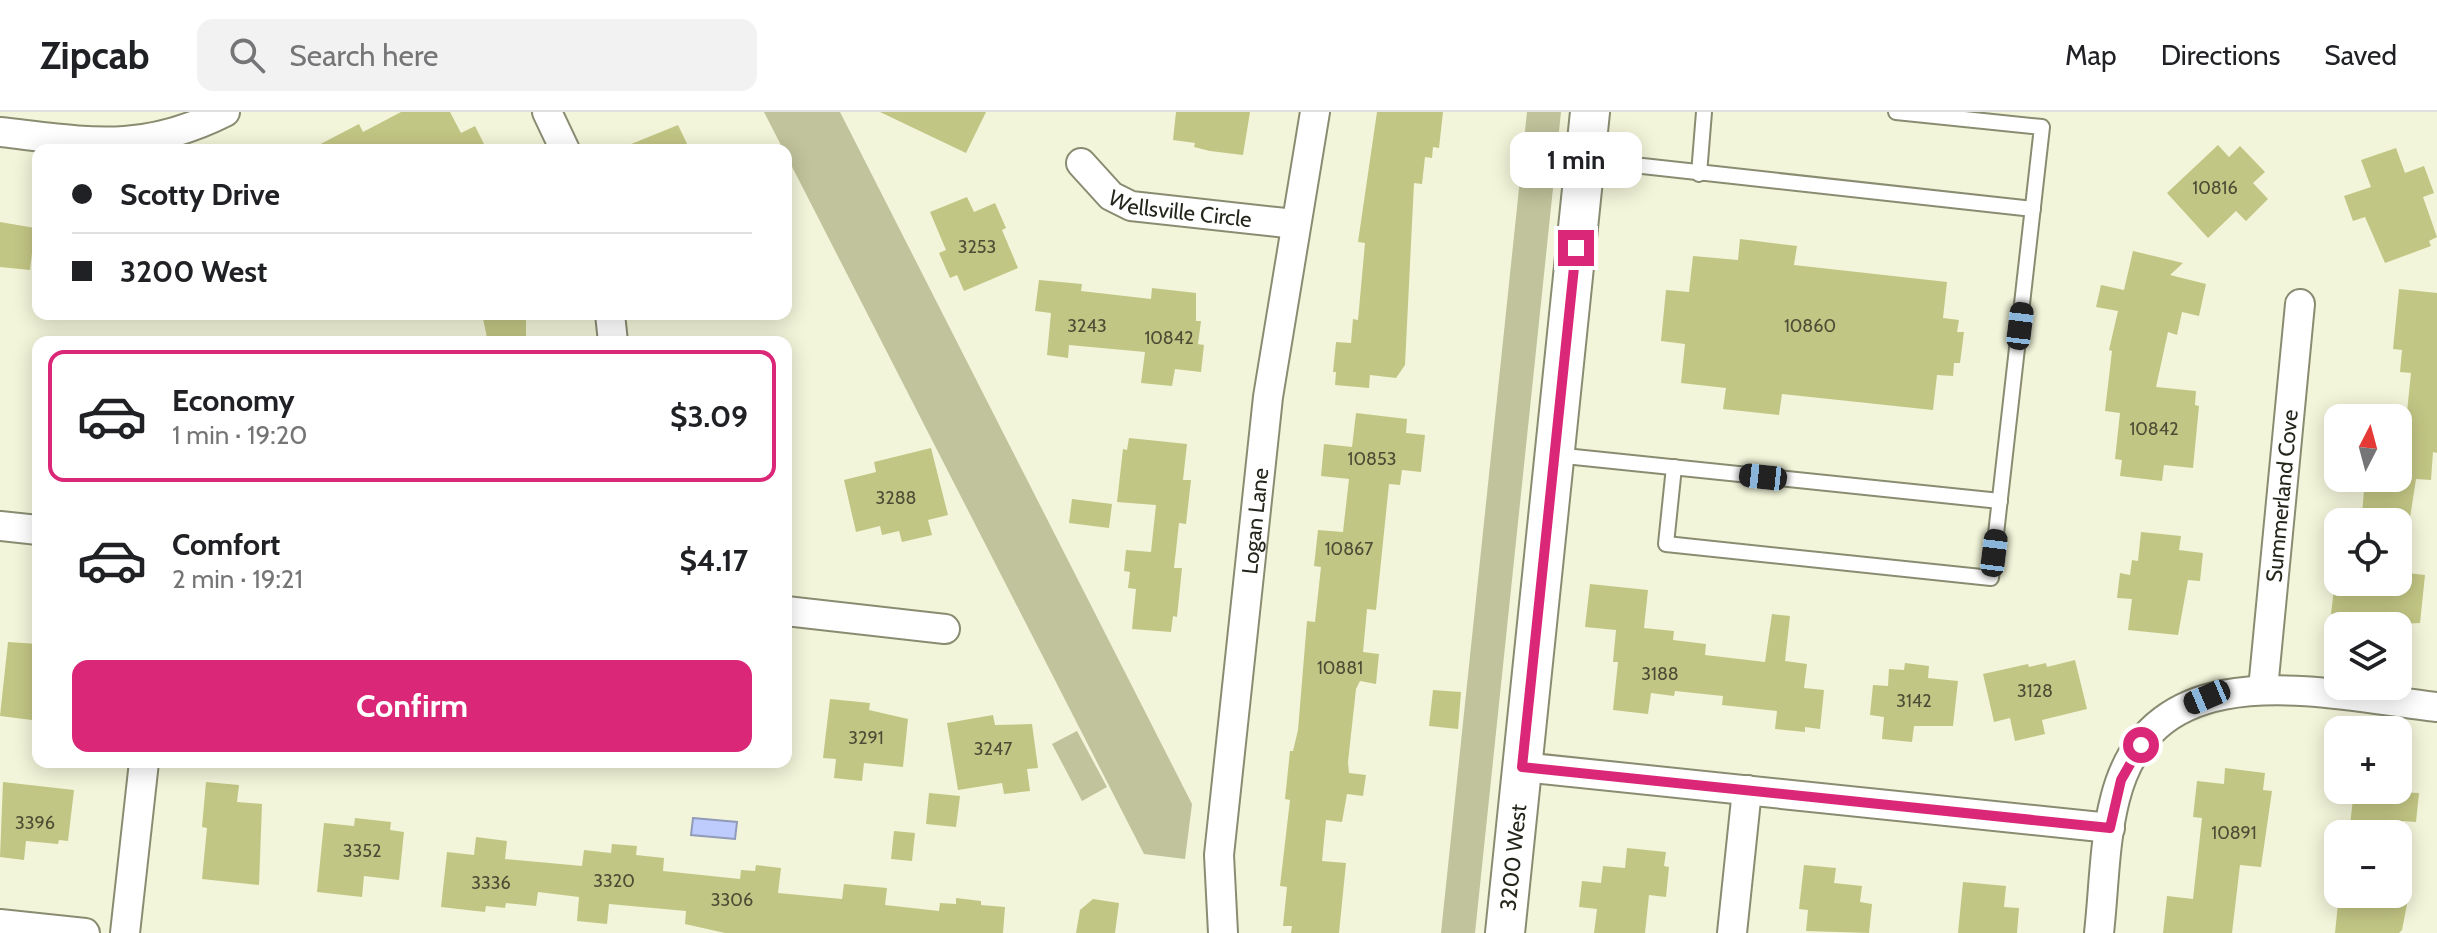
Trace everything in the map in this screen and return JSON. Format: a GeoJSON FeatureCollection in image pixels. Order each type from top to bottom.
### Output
{"type":"FeatureCollection","features":[{"type":"Feature","properties":{"kind":"street"},"geometry":{"type":"LineString","coordinates":[[0,132],[124,143],[177,134],[225,112]]}},
{"type":"Feature","properties":{"kind":"street"},"geometry":{"type":"LineString","coordinates":[[547,112],[562,144]]}},
{"type":"Feature","properties":{"kind":"street","name":"Logan Lane"},"geometry":{"type":"LineString","coordinates":[[1223,933],[1219,855],[1273,351],[1315,112]]}},
{"type":"Feature","properties":{"kind":"street","name":"3200 West"},"geometry":{"type":"LineString","coordinates":[[1505,933],[1590,112]]}},
{"type":"Feature","properties":{"kind":"street","name":"Wellsville Circle"},"geometry":{"type":"LineString","coordinates":[[1081,163],[1111,196],[1131,206],[1295,224]]}},
{"type":"Feature","properties":{"kind":"street","name":"Summerland Cove"},"geometry":{"type":"LineString","coordinates":[[2263,689],[2300,304]]}},
{"type":"Feature","properties":{"kind":"street"},"geometry":{"type":"LineString","coordinates":[[0,526],[32,529]]}},
{"type":"Feature","properties":{"kind":"street"},"geometry":{"type":"LineString","coordinates":[[792,612],[945,629]]}},
{"type":"Feature","properties":{"kind":"street"},"geometry":{"type":"LineString","coordinates":[[2099,933],[2110,828],[2121,780],[2155,729],[2188,705],[2226,692],[2263,689],[2437,707]]}},
{"type":"Feature","properties":{"kind":"street"},"geometry":{"type":"LineString","coordinates":[[1522,767],[2110,828]]}},
{"type":"Feature","properties":{"kind":"street"},"geometry":{"type":"LineString","coordinates":[[125,933],[143,768]]}},
{"type":"Feature","properties":{"kind":"street"},"geometry":{"type":"LineString","coordinates":[[1732,933],[1747,790]]}},
{"type":"Feature","properties":{"kind":"street"},"geometry":{"type":"LineString","coordinates":[[0,924],[85,933]]}},
{"type":"Feature","properties":{"kind":"lane"},"geometry":{"type":"LineString","coordinates":[[1699,174],[1704,112]]}},
{"type":"Feature","properties":{"kind":"lane"},"geometry":{"type":"LineString","coordinates":[[1674,467],[1666,544],[1991,578],[2042,127],[1896,112]]}},
{"type":"Feature","properties":{"kind":"lane"},"geometry":{"type":"LineString","coordinates":[[1585,159],[2033,209]]}},
{"type":"Feature","properties":{"kind":"lane"},"geometry":{"type":"LineString","coordinates":[[1554,455],[2000,501]]}},
{"type":"Feature","properties":{"kind":"green space"},"geometry":{"type":"Polygon","coordinates":[[[764,112],[840,112],[1192,804],[1185,859],[1144,854],[792,167],[792,144],[780,144],[764,112]]]}},
{"type":"Feature","properties":{"kind":"green space"},"geometry":{"type":"Polygon","coordinates":[[[1527,112],[1561,112],[1475,933],[1441,933],[1527,112]]]}},
{"type":"Feature","properties":{"kind":"green space"},"geometry":{"type":"Polygon","coordinates":[[[1077,731],[1107,787],[1082,801],[1052,744],[1077,731]]]}},
{"type":"Feature","properties":{"kind":"water"},"geometry":{"type":"Polygon","coordinates":[[[693,818],[737,822],[735,839],[691,835],[693,818]]]}},
{"type":"Feature","properties":{"kind":"building"},"geometry":{"type":"Polygon","coordinates":[[[401,112],[450,112],[461,133],[475,126],[484,144],[321,144],[359,124],[363,132],[401,112]]]}},
{"type":"Feature","properties":{"kind":"building"},"geometry":{"type":"Polygon","coordinates":[[[880,112],[986,112],[966,153],[880,112]]]}},
{"type":"Feature","properties":{"kind":"building"},"geometry":{"type":"Polygon","coordinates":[[[1176,112],[1250,112],[1243,155],[1210,151],[1194,147],[1195,143],[1173,140],[1176,112]]]}},
{"type":"Feature","properties":{"kind":"building"},"geometry":{"type":"Polygon","coordinates":[[[1377,112],[1443,112],[1439,148],[1433,147],[1432,158],[1425,157],[1422,184],[1414,183],[1405,365],[1396,378],[1370,375],[1369,388],[1335,385],[1336,342],[1351,343],[1353,319],[1358,320],[1365,243],[1358,242],[1377,112]]]}},
{"type":"Feature","properties":{"kind":"building"},"geometry":{"type":"Polygon","coordinates":[[[678,125],[687,144],[631,144],[678,125]]]}},
{"type":"Feature","properties":{"kind":"building"},"geometry":{"type":"Polygon","coordinates":[[[2218,145],[2229,157],[2240,146],[2265,172],[2253,183],[2268,199],[2246,221],[2236,211],[2208,238],[2167,193],[2218,145]]]}},
{"type":"Feature","properties":{"kind":"building"},"geometry":{"type":"Polygon","coordinates":[[[2396,148],[2405,173],[2424,166],[2434,193],[2423,197],[2437,237],[2429,241],[2431,246],[2385,263],[2365,217],[2353,221],[2344,196],[2371,187],[2361,160],[2396,148]]]}},
{"type":"Feature","properties":{"kind":"building"},"geometry":{"type":"Polygon","coordinates":[[[967,197],[974,212],[995,203],[1006,228],[1002,230],[1018,268],[964,291],[957,275],[950,278],[939,253],[946,250],[930,212],[967,197]]]}},
{"type":"Feature","properties":{"kind":"building"},"geometry":{"type":"Polygon","coordinates":[[[0,222],[32,227],[30,270],[0,267],[0,222]]]}},
{"type":"Feature","properties":{"kind":"building"},"geometry":{"type":"Polygon","coordinates":[[[1740,239],[1797,246],[1794,265],[1947,282],[1943,318],[1959,320],[1957,332],[1964,332],[1960,363],[1954,363],[1953,376],[1937,375],[1933,410],[1782,394],[1779,415],[1723,409],[1726,388],[1681,383],[1685,344],[1661,341],[1666,290],[1689,292],[1693,256],[1738,260],[1740,239]]]}},
{"type":"Feature","properties":{"kind":"building"},"geometry":{"type":"Polygon","coordinates":[[[2133,251],[2183,263],[2170,275],[2206,284],[2199,316],[2182,312],[2177,335],[2168,332],[2156,387],[2196,391],[2195,405],[2199,406],[2193,468],[2164,465],[2162,481],[2120,476],[2122,460],[2115,459],[2120,413],[2105,411],[2112,351],[2109,350],[2118,311],[2096,307],[2101,285],[2124,290],[2133,251]]]}},
{"type":"Feature","properties":{"kind":"building"},"geometry":{"type":"Polygon","coordinates":[[[1039,280],[1082,284],[1081,291],[1151,299],[1152,288],[1196,293],[1196,321],[1201,321],[1198,344],[1204,345],[1201,372],[1175,369],[1172,386],[1141,383],[1145,352],[1069,345],[1068,358],[1047,355],[1051,313],[1035,311],[1039,280]]]}},
{"type":"Feature","properties":{"kind":"building"},"geometry":{"type":"Polygon","coordinates":[[[2399,289],[2437,293],[2437,453],[2433,452],[2431,480],[2416,479],[2412,508],[2363,508],[2364,492],[2412,492],[2412,404],[2408,404],[2411,373],[2400,372],[2402,350],[2393,349],[2399,289]]]}},
{"type":"Feature","properties":{"kind":"building"},"geometry":{"type":"Polygon","coordinates":[[[483,320],[526,320],[526,336],[487,336],[483,320]]]}},
{"type":"Feature","properties":{"kind":"building"},"geometry":{"type":"Polygon","coordinates":[[[1356,413],[1407,419],[1406,433],[1425,435],[1421,472],[1402,470],[1400,485],[1389,484],[1376,610],[1367,609],[1363,652],[1379,654],[1376,684],[1360,681],[1356,689],[1348,762],[1349,773],[1366,775],[1363,796],[1347,794],[1342,822],[1326,820],[1322,861],[1346,863],[1339,933],[1291,933],[1292,926],[1283,926],[1287,887],[1280,886],[1290,800],[1285,799],[1290,751],[1293,751],[1298,730],[1307,621],[1315,622],[1321,567],[1314,566],[1318,530],[1343,532],[1349,479],[1321,476],[1324,444],[1352,447],[1356,413]]]}},
{"type":"Feature","properties":{"kind":"building"},"geometry":{"type":"Polygon","coordinates":[[[1129,438],[1187,444],[1183,480],[1191,480],[1186,524],[1179,523],[1174,568],[1182,568],[1177,617],[1173,616],[1171,632],[1132,629],[1136,589],[1128,588],[1130,572],[1124,571],[1126,550],[1151,552],[1156,505],[1117,502],[1123,449],[1127,450],[1129,438]]]}},
{"type":"Feature","properties":{"kind":"building"},"geometry":{"type":"Polygon","coordinates":[[[931,448],[948,515],[928,520],[932,535],[902,542],[899,531],[882,535],[880,526],[856,532],[844,480],[876,472],[874,462],[931,448]]]}},
{"type":"Feature","properties":{"kind":"building"},"geometry":{"type":"Polygon","coordinates":[[[1072,499],[1112,504],[1109,528],[1069,523],[1072,499]]]}},
{"type":"Feature","properties":{"kind":"building"},"geometry":{"type":"Polygon","coordinates":[[[2141,532],[2181,536],[2179,550],[2203,553],[2200,581],[2188,580],[2178,635],[2128,630],[2132,599],[2117,598],[2120,573],[2130,575],[2132,560],[2138,561],[2141,532]]]}},
{"type":"Feature","properties":{"kind":"building"},"geometry":{"type":"Polygon","coordinates":[[[2412,574],[2425,575],[2420,623],[2412,623],[2412,612],[2331,612],[2333,596],[2412,596],[2412,574]]]}},
{"type":"Feature","properties":{"kind":"building"},"geometry":{"type":"Polygon","coordinates":[[[1590,584],[1648,590],[1644,628],[1674,631],[1673,640],[1706,644],[1705,655],[1765,662],[1772,614],[1790,616],[1785,661],[1807,664],[1804,688],[1824,690],[1820,729],[1805,727],[1805,732],[1775,729],[1777,711],[1722,705],[1723,696],[1675,691],[1674,696],[1651,693],[1648,714],[1613,710],[1618,662],[1613,662],[1616,630],[1585,627],[1590,584]]]}},
{"type":"Feature","properties":{"kind":"building"},"geometry":{"type":"Polygon","coordinates":[[[8,642],[32,644],[32,720],[0,716],[8,642]]]}},
{"type":"Feature","properties":{"kind":"building"},"geometry":{"type":"Polygon","coordinates":[[[2075,660],[2087,709],[2042,720],[2045,734],[2015,741],[2010,718],[1994,722],[1983,674],[2028,664],[2029,667],[2046,663],[2047,667],[2075,660]]]}},
{"type":"Feature","properties":{"kind":"building"},"geometry":{"type":"Polygon","coordinates":[[[1905,663],[1929,666],[1928,678],[1958,681],[1953,726],[1914,726],[1912,742],[1882,739],[1884,717],[1870,715],[1873,685],[1888,686],[1889,669],[1904,670],[1905,663]]]}},
{"type":"Feature","properties":{"kind":"building"},"geometry":{"type":"Polygon","coordinates":[[[1433,690],[1461,692],[1458,729],[1429,726],[1433,690]]]}},
{"type":"Feature","properties":{"kind":"building"},"geometry":{"type":"Polygon","coordinates":[[[830,699],[870,703],[869,710],[908,719],[903,767],[864,763],[862,781],[834,778],[836,759],[823,758],[830,699]]]}},
{"type":"Feature","properties":{"kind":"building"},"geometry":{"type":"Polygon","coordinates":[[[993,715],[995,725],[1032,724],[1038,768],[1027,769],[1030,791],[1004,794],[1002,783],[958,790],[947,723],[993,715]]]}},
{"type":"Feature","properties":{"kind":"building"},"geometry":{"type":"Polygon","coordinates":[[[2225,768],[2265,773],[2263,790],[2272,791],[2261,867],[2240,865],[2232,933],[2163,933],[2167,896],[2193,899],[2202,818],[2193,817],[2197,781],[2224,784],[2225,768]]]}},
{"type":"Feature","properties":{"kind":"building"},"geometry":{"type":"Polygon","coordinates":[[[3,782],[74,790],[68,841],[59,840],[58,844],[26,841],[24,860],[0,857],[3,782]]]}},
{"type":"Feature","properties":{"kind":"building"},"geometry":{"type":"Polygon","coordinates":[[[206,782],[239,785],[237,802],[262,804],[259,885],[202,879],[207,828],[202,827],[206,782]]]}},
{"type":"Feature","properties":{"kind":"building"},"geometry":{"type":"Polygon","coordinates":[[[929,793],[960,796],[956,827],[926,824],[929,793]]]}},
{"type":"Feature","properties":{"kind":"building"},"geometry":{"type":"Polygon","coordinates":[[[2412,793],[2419,793],[2416,822],[2351,820],[2352,804],[2412,804],[2412,793]]]}},
{"type":"Feature","properties":{"kind":"building"},"geometry":{"type":"Polygon","coordinates":[[[355,818],[391,822],[390,830],[404,832],[399,880],[364,876],[362,897],[317,892],[324,823],[354,826],[355,818]]]}},
{"type":"Feature","properties":{"kind":"building"},"geometry":{"type":"Polygon","coordinates":[[[894,831],[915,833],[912,861],[891,859],[894,831]]]}},
{"type":"Feature","properties":{"kind":"building"},"geometry":{"type":"Polygon","coordinates":[[[476,837],[507,841],[505,859],[582,866],[584,850],[611,853],[612,844],[637,846],[636,855],[664,858],[663,871],[740,879],[741,870],[755,871],[756,865],[781,868],[778,893],[842,899],[844,884],[887,888],[885,905],[939,911],[940,903],[956,904],[956,898],[981,901],[981,905],[1005,907],[1003,933],[725,933],[685,924],[686,911],[609,904],[607,924],[577,921],[579,897],[538,892],[536,906],[506,903],[505,908],[486,906],[485,912],[441,907],[447,852],[474,855],[476,837]]]}},
{"type":"Feature","properties":{"kind":"building"},"geometry":{"type":"Polygon","coordinates":[[[1627,848],[1666,852],[1664,866],[1669,867],[1666,897],[1649,895],[1645,933],[1594,933],[1597,909],[1579,907],[1582,881],[1601,883],[1603,866],[1625,868],[1627,848]]]}},
{"type":"Feature","properties":{"kind":"building"},"geometry":{"type":"Polygon","coordinates":[[[1804,865],[1836,868],[1834,883],[1862,886],[1860,902],[1872,904],[1869,933],[1806,931],[1808,910],[1799,909],[1804,865]]]}},
{"type":"Feature","properties":{"kind":"building"},"geometry":{"type":"Polygon","coordinates":[[[1963,882],[2006,886],[2004,907],[2019,908],[2017,933],[1958,933],[1963,882]]]}},
{"type":"Feature","properties":{"kind":"building"},"geometry":{"type":"Polygon","coordinates":[[[1093,899],[1119,903],[1115,933],[1076,933],[1080,910],[1093,899]]]}},
{"type":"Feature","properties":{"kind":"building"},"geometry":{"type":"Polygon","coordinates":[[[2338,908],[2406,908],[2399,933],[2335,933],[2338,908]]]}},
{"type":"Feature","properties":{"kind":"route"},"geometry":{"type":"LineString","coordinates":[[1576,248],[1522,767],[2110,828],[2121,780],[2141,745]]}}]}
